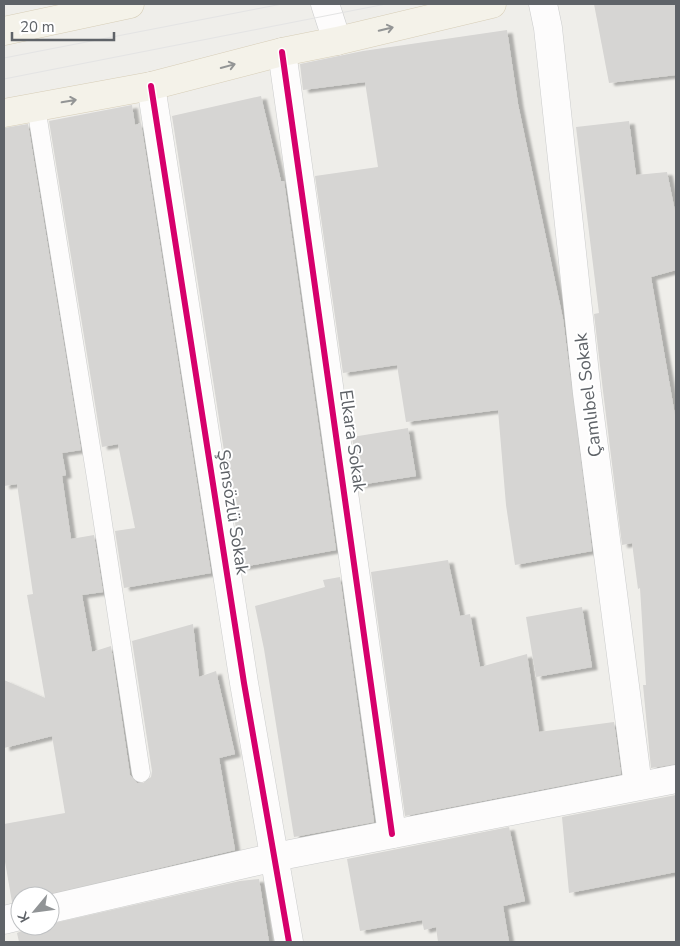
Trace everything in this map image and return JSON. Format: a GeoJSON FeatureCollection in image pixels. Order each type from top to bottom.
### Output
{"type":"FeatureCollection","features":[{"type":"Feature","properties":{"kind":"main road"},"geometry":{"type":"LineString","coordinates":[[4,31],[59,11],[130,4]]}},
{"type":"Feature","properties":{"kind":"main road"},"geometry":{"type":"LineString","coordinates":[[4,113],[151,86],[282,52],[492,4]]}},
{"type":"Feature","properties":{"kind":"street"},"geometry":{"type":"LineString","coordinates":[[325,4],[336,41]]}},
{"type":"Feature","properties":{"kind":"street","name":"Çamlıbel Sokak"},"geometry":{"type":"LineString","coordinates":[[542,4],[548,28],[586,393],[638,786]]}},
{"type":"Feature","properties":{"kind":"street","name":"Elkara Sokak"},"geometry":{"type":"LineString","coordinates":[[282,52],[392,834]]}},
{"type":"Feature","properties":{"kind":"street","name":"Şensözlü Sokak"},"geometry":{"type":"LineString","coordinates":[[151,86],[244,683],[289,942]]}},
{"type":"Feature","properties":{"kind":"street"},"geometry":{"type":"LineString","coordinates":[[60,907],[275,857],[676,779]]}},
{"type":"Feature","properties":{"kind":"lane"},"geometry":{"type":"LineString","coordinates":[[36,107],[95,468],[141,773]]}},
{"type":"Feature","properties":{"kind":"building"},"geometry":{"type":"Polygon","coordinates":[[[594,4],[676,4],[676,75],[609,83],[594,4]]]}},
{"type":"Feature","properties":{"kind":"building"},"geometry":{"type":"Polygon","coordinates":[[[507,30],[518,104],[563,319],[592,551],[515,565],[506,505],[498,410],[406,422],[397,365],[343,373],[315,176],[378,167],[365,82],[303,90],[300,64],[363,51],[507,30]]]}},
{"type":"Feature","properties":{"kind":"building"},"geometry":{"type":"Polygon","coordinates":[[[261,96],[281,181],[284,181],[336,550],[242,567],[172,116],[261,96]]]}},
{"type":"Feature","properties":{"kind":"building"},"geometry":{"type":"Polygon","coordinates":[[[132,105],[135,125],[141,123],[211,573],[124,588],[115,531],[135,528],[118,444],[102,447],[49,121],[132,105]]]}},
{"type":"Feature","properties":{"kind":"building"},"geometry":{"type":"Polygon","coordinates":[[[629,121],[636,175],[667,172],[676,216],[676,270],[651,277],[676,421],[676,764],[651,768],[643,685],[646,685],[640,588],[638,589],[632,543],[622,545],[594,314],[599,313],[576,127],[629,121]]]}},
{"type":"Feature","properties":{"kind":"building"},"geometry":{"type":"Polygon","coordinates":[[[28,124],[81,450],[62,453],[66,475],[62,476],[71,539],[94,535],[103,592],[82,595],[92,652],[111,646],[130,775],[137,783],[143,783],[151,777],[152,771],[132,641],[193,624],[199,677],[216,671],[235,754],[219,758],[235,850],[60,892],[60,886],[10,886],[10,890],[4,856],[4,824],[65,813],[52,736],[4,748],[4,680],[45,698],[27,595],[33,594],[17,484],[4,486],[4,128],[28,124]]]}},
{"type":"Feature","properties":{"kind":"building"},"geometry":{"type":"Polygon","coordinates":[[[408,428],[416,476],[359,485],[352,437],[408,428]]]}},
{"type":"Feature","properties":{"kind":"building"},"geometry":{"type":"Polygon","coordinates":[[[448,560],[460,616],[470,614],[480,667],[527,654],[539,732],[614,722],[621,774],[405,816],[371,572],[448,560]]]}},
{"type":"Feature","properties":{"kind":"building"},"geometry":{"type":"Polygon","coordinates":[[[340,577],[374,822],[294,837],[264,649],[255,606],[325,587],[323,580],[340,577]]]}},
{"type":"Feature","properties":{"kind":"building"},"geometry":{"type":"Polygon","coordinates":[[[582,607],[592,667],[536,677],[526,617],[582,607]]]}},
{"type":"Feature","properties":{"kind":"building"},"geometry":{"type":"Polygon","coordinates":[[[676,795],[676,872],[569,893],[562,817],[676,795]]]}},
{"type":"Feature","properties":{"kind":"building"},"geometry":{"type":"Polygon","coordinates":[[[509,827],[525,901],[503,906],[509,942],[438,942],[436,927],[424,930],[422,920],[360,931],[347,859],[509,827]]]}},
{"type":"Feature","properties":{"kind":"building"},"geometry":{"type":"Polygon","coordinates":[[[259,879],[269,942],[19,942],[18,936],[60,936],[60,922],[240,881],[259,879]]]}},
{"type":"Feature","properties":{"kind":"tram line"},"geometry":{"type":"LineString","coordinates":[[4,58],[282,4]]}},
{"type":"Feature","properties":{"kind":"tram line"},"geometry":{"type":"LineString","coordinates":[[4,79],[386,4]]}},
{"type":"Feature","properties":{"kind":"cycle path"},"geometry":{"type":"LineString","coordinates":[[282,52],[392,834]]}},
{"type":"Feature","properties":{"kind":"cycle path"},"geometry":{"type":"LineString","coordinates":[[151,86],[244,683],[289,942]]}}]}
